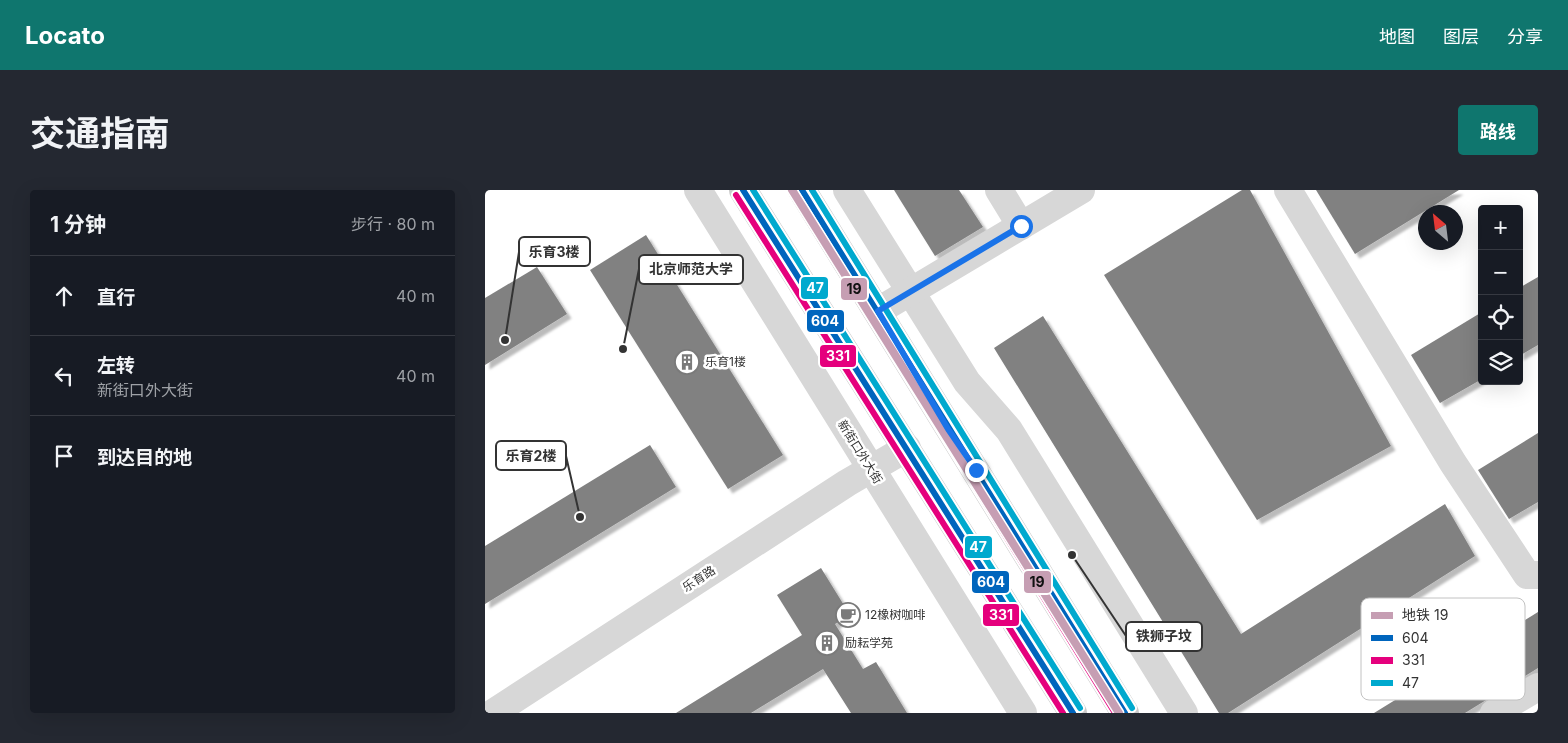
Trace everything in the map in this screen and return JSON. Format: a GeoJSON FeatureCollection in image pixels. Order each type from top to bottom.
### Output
{"type":"FeatureCollection","features":[{"type":"Feature","properties":{"kind":"main road"},"geometry":{"type":"LineString","coordinates":[[743,190],[1073,713]]}},
{"type":"Feature","properties":{"kind":"main road"},"geometry":{"type":"LineString","coordinates":[[802,190],[1125,713]]}},
{"type":"Feature","properties":{"kind":"street","name":"新街口外大街"},"geometry":{"type":"LineString","coordinates":[[699,190],[1023,713]]}},
{"type":"Feature","properties":{"kind":"street"},"geometry":{"type":"LineString","coordinates":[[847,190],[967,382],[1009,430],[1184,713]]}},
{"type":"Feature","properties":{"kind":"street"},"geometry":{"type":"LineString","coordinates":[[999,190],[1021,226]]}},
{"type":"Feature","properties":{"kind":"street"},"geometry":{"type":"LineString","coordinates":[[878,311],[1081,190]]}},
{"type":"Feature","properties":{"kind":"street"},"geometry":{"type":"LineString","coordinates":[[1288,190],[1453,463],[1527,575],[1538,575]]}},
{"type":"Feature","properties":{"kind":"street","name":"乐育路"},"geometry":{"type":"LineString","coordinates":[[493,713],[871,469],[907,448]]}},
{"type":"Feature","properties":{"kind":"street"},"geometry":{"type":"LineString","coordinates":[[1525,694],[1538,686]]}},
{"type":"Feature","properties":{"kind":"street"},"geometry":{"type":"LineString","coordinates":[[1494,713],[1515,700]]}},
{"type":"Feature","properties":{"kind":"building"},"geometry":{"type":"Polygon","coordinates":[[[894,190],[959,190],[983,227],[935,256],[894,190]]]}},
{"type":"Feature","properties":{"kind":"building"},"geometry":{"type":"Polygon","coordinates":[[[1242,190],[1250,190],[1391,446],[1257,520],[1104,275],[1242,190]]]}},
{"type":"Feature","properties":{"kind":"building"},"geometry":{"type":"Polygon","coordinates":[[[1316,190],[1459,190],[1435,205],[1418,205],[1418,215],[1355,254],[1316,190]]]}},
{"type":"Feature","properties":{"kind":"building","name":"乐育1楼"},"geometry":{"type":"Polygon","coordinates":[[[646,235],[783,455],[728,489],[590,270],[646,235]]]}},
{"type":"Feature","properties":{"kind":"building"},"geometry":{"type":"Polygon","coordinates":[[[537,267],[567,314],[485,365],[485,298],[537,267]]]}},
{"type":"Feature","properties":{"kind":"building"},"geometry":{"type":"Polygon","coordinates":[[[1538,277],[1538,345],[1523,354],[1523,295],[1523,286],[1538,277]]]}},
{"type":"Feature","properties":{"kind":"building"},"geometry":{"type":"Polygon","coordinates":[[[1478,314],[1478,381],[1440,403],[1411,355],[1478,314]]]}},
{"type":"Feature","properties":{"kind":"building"},"geometry":{"type":"Polygon","coordinates":[[[1043,316],[1241,634],[1445,504],[1475,556],[1409,598],[1361,598],[1361,628],[1228,713],[1219,713],[994,348],[1043,316]]]}},
{"type":"Feature","properties":{"kind":"building"},"geometry":{"type":"Polygon","coordinates":[[[1538,433],[1538,502],[1509,519],[1478,470],[1538,433]]]}},
{"type":"Feature","properties":{"kind":"building"},"geometry":{"type":"Polygon","coordinates":[[[650,445],[676,487],[485,604],[485,546],[650,445]]]}},
{"type":"Feature","properties":{"kind":"building"},"geometry":{"type":"Polygon","coordinates":[[[821,568],[850,615],[835,624],[863,669],[876,662],[907,713],[851,713],[823,669],[751,713],[676,713],[802,635],[777,595],[821,568]]]}},
{"type":"Feature","properties":{"kind":"building"},"geometry":{"type":"Polygon","coordinates":[[[1538,612],[1538,668],[1525,676],[1525,620],[1538,612]]]}},
{"type":"Feature","properties":{"kind":"building"},"geometry":{"type":"Polygon","coordinates":[[[1395,700],[1486,700],[1465,713],[1374,713],[1395,700]]]}},
{"type":"Feature","properties":{"kind":"metro line","name":"19"},"geometry":{"type":"LineString","coordinates":[[792,190],[1119,713]]}},
{"type":"Feature","properties":{"kind":"transit line","name":"604"},"geometry":{"type":"LineString","coordinates":[[743,190],[1073,713]]}},
{"type":"Feature","properties":{"kind":"transit line","name":"47"},"geometry":{"type":"LineString","coordinates":[[753,190],[1080,708]]}},
{"type":"Feature","properties":{"kind":"transit line","name":"604"},"geometry":{"type":"LineString","coordinates":[[802,190],[1125,713]]}},
{"type":"Feature","properties":{"kind":"transit line","name":"47"},"geometry":{"type":"LineString","coordinates":[[812,190],[1132,708]]}},
{"type":"Feature","properties":{"kind":"transit line","name":"331"},"geometry":{"type":"LineString","coordinates":[[736,195],[1063,713]]}},
{"type":"Feature","properties":{"kind":"transit line","name":"331"},"geometry":{"type":"LineString","coordinates":[[795,195],[1115,713]]}},
{"type":"Feature","properties":{"kind":"place","name":"乐育3楼"},"geometry":{"type":"Point","coordinates":[505,340]}},
{"type":"Feature","properties":{"kind":"place","name":"北京师范大学"},"geometry":{"type":"Point","coordinates":[623,349]}},
{"type":"Feature","properties":{"kind":"place","name":"乐育1楼"},"geometry":{"type":"Point","coordinates":[687,362]}},
{"type":"Feature","properties":{"kind":"place","name":"乐育2楼"},"geometry":{"type":"Point","coordinates":[580,517]}},
{"type":"Feature","properties":{"kind":"place","name":"铁狮子坟"},"geometry":{"type":"Point","coordinates":[1072,555]}},
{"type":"Feature","properties":{"kind":"place","name":"12橡树咖啡"},"geometry":{"type":"Point","coordinates":[848,615]}},
{"type":"Feature","properties":{"kind":"place","name":"励耘学苑"},"geometry":{"type":"Point","coordinates":[827,643]}},
{"type":"Feature","properties":{"kind":"route"},"geometry":{"type":"LineString","coordinates":[[976,470],[948,429],[878,311],[1021,226]]}}]}
